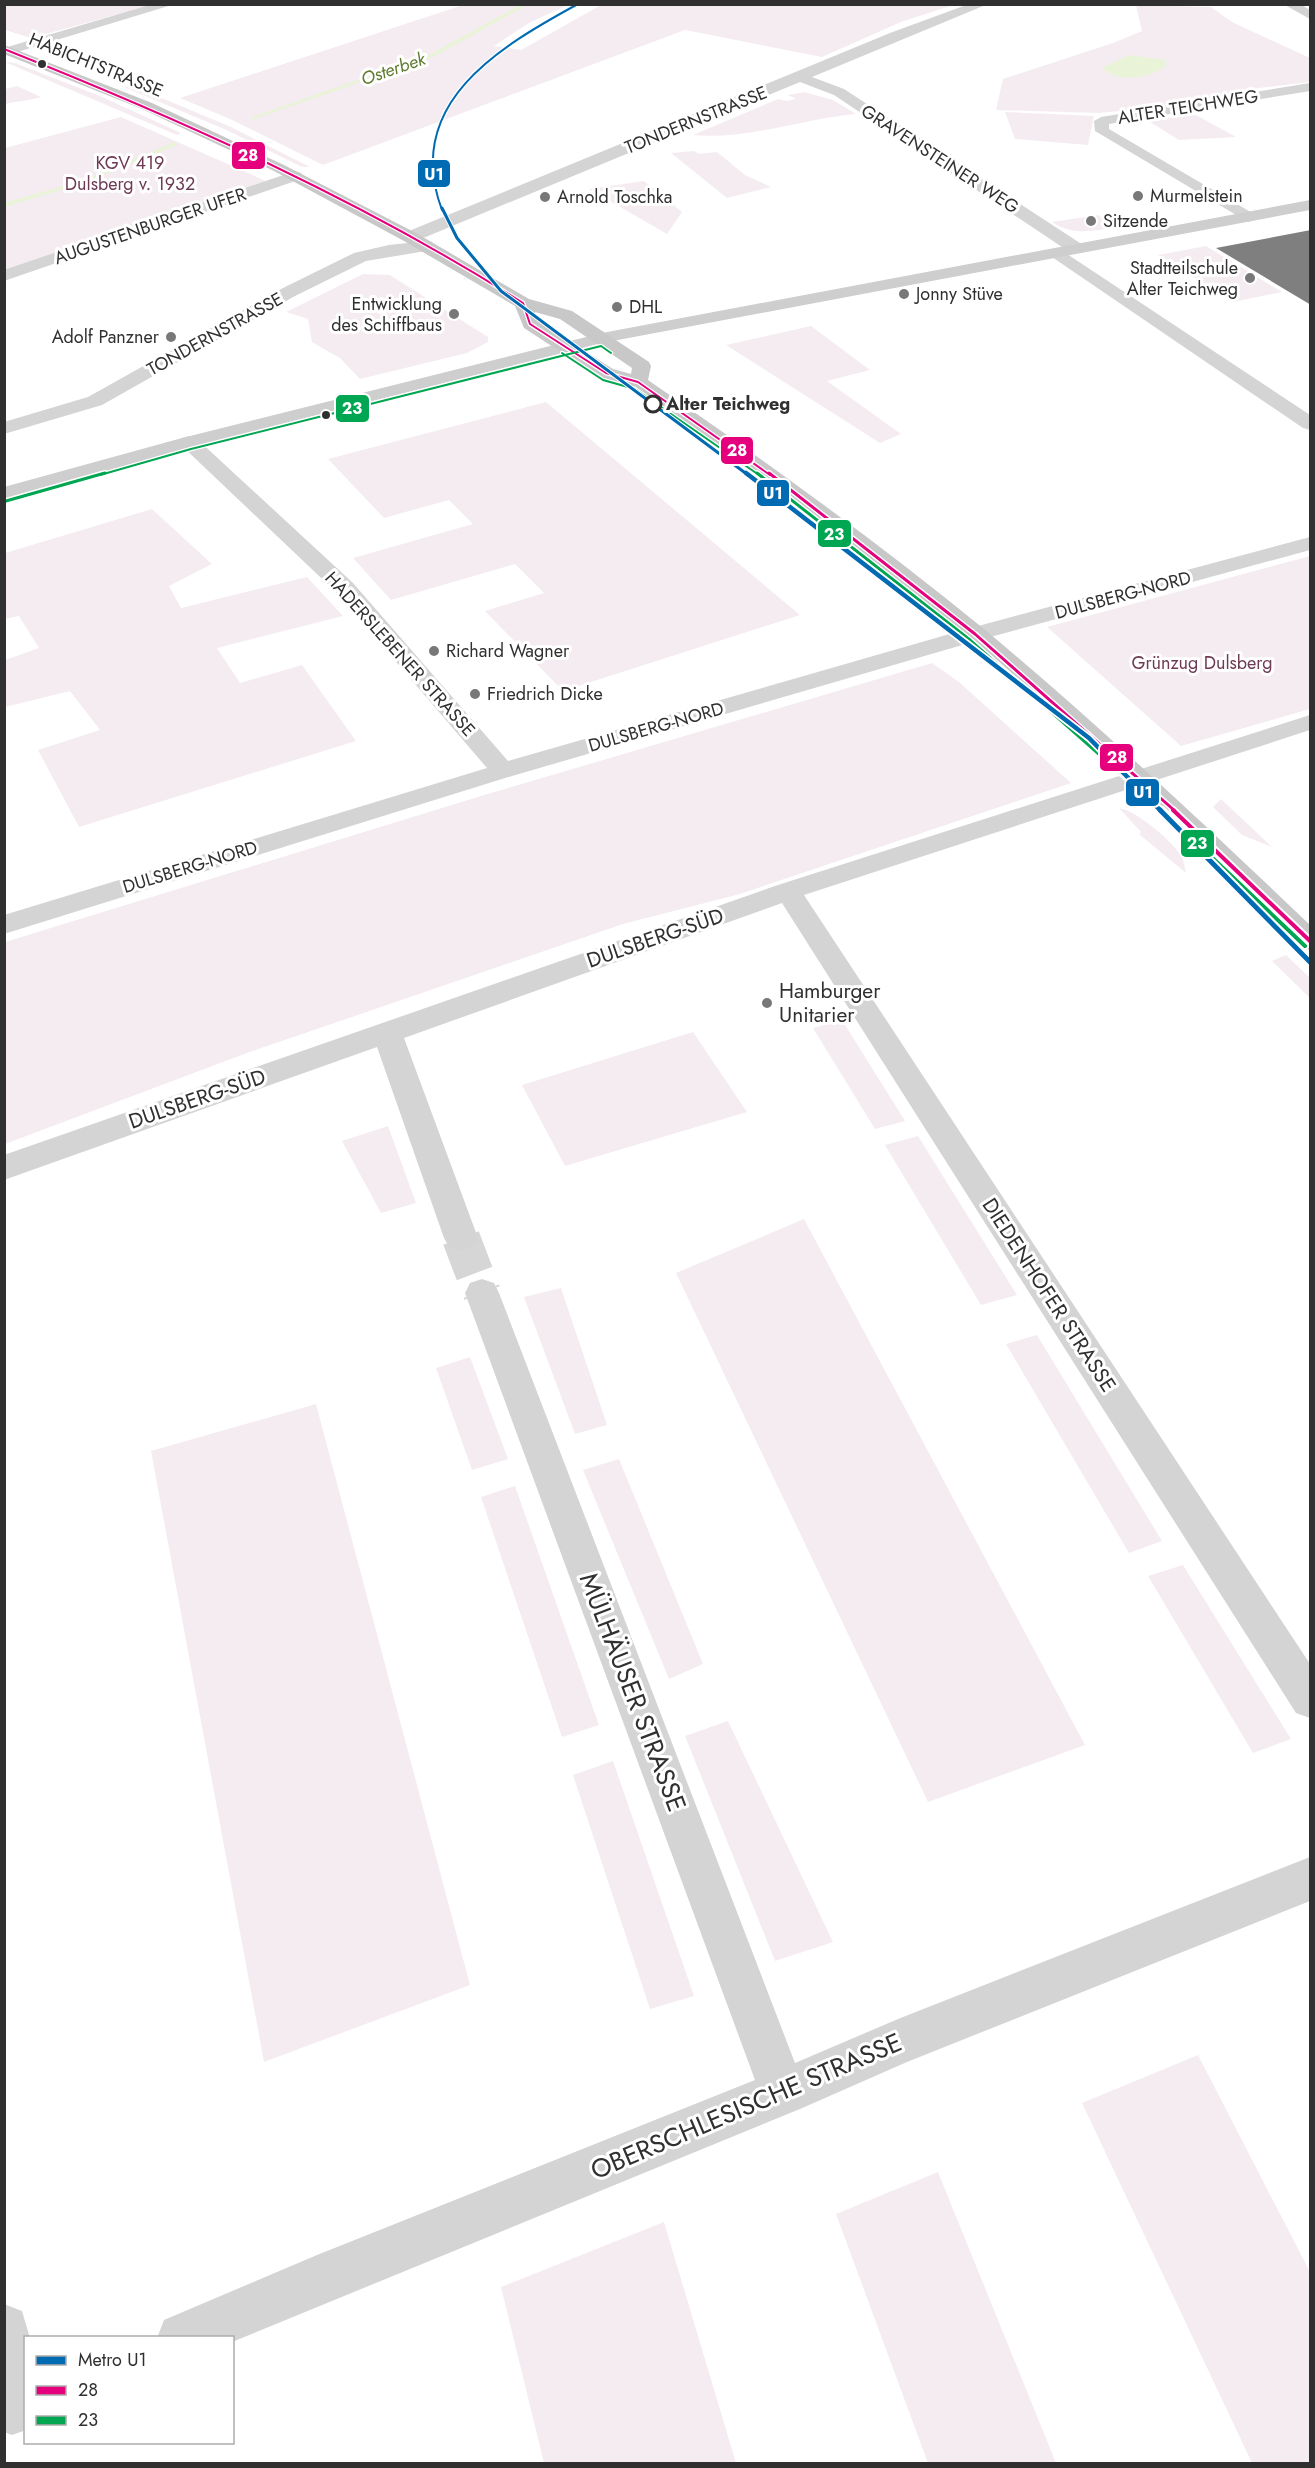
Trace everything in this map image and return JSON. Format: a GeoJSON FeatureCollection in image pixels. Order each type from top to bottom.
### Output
{"type":"FeatureCollection","features":[{"type":"Feature","properties":{"kind":"main road","name":"HABICHTSTRASSE"},"geometry":{"type":"LineString","coordinates":[[6,51],[173,118],[295,176],[410,237],[523,303],[566,315],[642,366],[638,382]]}},
{"type":"Feature","properties":{"kind":"main road"},"geometry":{"type":"LineString","coordinates":[[523,303],[530,324],[606,373],[638,382],[762,468],[975,634],[1140,778],[1311,941]]}},
{"type":"Feature","properties":{"kind":"street"},"geometry":{"type":"LineString","coordinates":[[6,51],[169,4]]}},
{"type":"Feature","properties":{"kind":"street","name":"TONDERNSTRASSE"},"geometry":{"type":"LineString","coordinates":[[410,237],[895,36],[982,4]]}},
{"type":"Feature","properties":{"kind":"street"},"geometry":{"type":"LineString","coordinates":[[1289,4],[1311,15]]}},
{"type":"Feature","properties":{"kind":"street","name":"GRAVENSTEINER WEG"},"geometry":{"type":"LineString","coordinates":[[800,77],[838,92],[1077,249]]}},
{"type":"Feature","properties":{"kind":"street","name":"ALTER TEICHWEG"},"geometry":{"type":"LineString","coordinates":[[1248,217],[1102,131],[1101,121],[1311,87]]}},
{"type":"Feature","properties":{"kind":"street","name":"AUGUSTENBURGER UFER"},"geometry":{"type":"LineString","coordinates":[[4,276],[295,176]]}},
{"type":"Feature","properties":{"kind":"street"},"geometry":{"type":"LineString","coordinates":[[4,494],[189,442],[602,338],[1311,206]]}},
{"type":"Feature","properties":{"kind":"street","name":"TONDERNSTRASSE"},"geometry":{"type":"LineString","coordinates":[[4,428],[95,401],[289,292],[360,257],[389,250],[426,246]]}},
{"type":"Feature","properties":{"kind":"street"},"geometry":{"type":"LineString","coordinates":[[1058,253],[1311,424]]}},
{"type":"Feature","properties":{"kind":"street","name":"HADERSLEBENER STRASSE"},"geometry":{"type":"LineString","coordinates":[[189,442],[345,588],[503,771]]}},
{"type":"Feature","properties":{"kind":"street","name":"DULSBERG-NORD"},"geometry":{"type":"LineString","coordinates":[[4,925],[503,771],[975,634],[1311,543]]}},
{"type":"Feature","properties":{"kind":"street","name":"DULSBERG-SÜD"},"geometry":{"type":"LineString","coordinates":[[4,1168],[788,891],[1311,722]]}},
{"type":"Feature","properties":{"kind":"street","name":"DIEDENHOFER STRASSE"},"geometry":{"type":"LineString","coordinates":[[788,891],[1311,1699]]}},
{"type":"Feature","properties":{"kind":"street"},"geometry":{"type":"LineString","coordinates":[[387,1033],[461,1238]]}},
{"type":"Feature","properties":{"kind":"street","name":"MÜLHÄUSER STRASSE"},"geometry":{"type":"LineString","coordinates":[[482,1293],[783,2092]]}},
{"type":"Feature","properties":{"kind":"street","name":"OBERSCHLESISCHE STRASSE"},"geometry":{"type":"LineString","coordinates":[[184,2336],[316,2280],[783,2092],[898,2042],[1311,1879]]}},
{"type":"Feature","properties":{"kind":"street"},"geometry":{"type":"LineString","coordinates":[[4,2329],[14,2408]]}},
{"type":"Feature","properties":{"kind":"green space"},"geometry":{"type":"Polygon","coordinates":[[[466,4],[568,5],[529,23],[494,46],[521,50],[601,5],[953,5],[901,22],[822,57],[685,30],[323,165],[230,119],[180,98],[466,4]]]}},
{"type":"Feature","properties":{"kind":"green space"},"geometry":{"type":"Polygon","coordinates":[[[4,5],[152,5],[31,38],[5,30],[4,5]]]}},
{"type":"Feature","properties":{"kind":"green space"},"geometry":{"type":"Polygon","coordinates":[[[1136,5],[1211,7],[1232,22],[1310,58],[1310,82],[1242,90],[1176,106],[1098,113],[996,110],[1003,79],[1113,43],[1142,31],[1136,5]]]}},
{"type":"Feature","properties":{"kind":"green space"},"geometry":{"type":"Polygon","coordinates":[[[5,62],[15,63],[100,96],[181,133],[177,135],[5,62]]]}},
{"type":"Feature","properties":{"kind":"green space"},"geometry":{"type":"Polygon","coordinates":[[[17,86],[41,97],[5,104],[5,89],[17,86]]]}},
{"type":"Feature","properties":{"kind":"green space"},"geometry":{"type":"Polygon","coordinates":[[[133,86],[231,127],[310,167],[302,167],[224,129],[124,87],[133,86]]]}},
{"type":"Feature","properties":{"kind":"green space"},"geometry":{"type":"Polygon","coordinates":[[[804,92],[833,100],[856,114],[734,135],[693,135],[778,99],[787,101],[796,99],[788,95],[804,92]]]}},
{"type":"Feature","properties":{"kind":"green space"},"geometry":{"type":"Polygon","coordinates":[[[1005,112],[1094,116],[1088,145],[1015,139],[1005,112]]]}},
{"type":"Feature","properties":{"kind":"green space"},"geometry":{"type":"Polygon","coordinates":[[[1196,115],[1236,137],[1179,140],[1147,120],[1196,115]]]}},
{"type":"Feature","properties":{"kind":"green space","name":"KGV 419 Dulsberg v. 1932"},"geometry":{"type":"Polygon","coordinates":[[[121,117],[266,181],[5,271],[5,148],[121,117]]]}},
{"type":"Feature","properties":{"kind":"green space"},"geometry":{"type":"Polygon","coordinates":[[[694,151],[699,154],[717,152],[745,175],[771,187],[727,198],[671,153],[694,151]]]}},
{"type":"Feature","properties":{"kind":"green space"},"geometry":{"type":"Polygon","coordinates":[[[644,181],[682,212],[667,234],[589,189],[644,181]]]}},
{"type":"Feature","properties":{"kind":"green space"},"geometry":{"type":"Polygon","coordinates":[[[1098,215],[1117,227],[1075,231],[1052,222],[1098,215]]]}},
{"type":"Feature","properties":{"kind":"green space"},"geometry":{"type":"Polygon","coordinates":[[[1206,246],[1282,292],[1233,302],[1158,255],[1206,246]]]}},
{"type":"Feature","properties":{"kind":"green space"},"geometry":{"type":"Polygon","coordinates":[[[363,274],[390,275],[488,337],[488,342],[467,353],[360,379],[340,358],[312,342],[308,319],[286,312],[363,274]]]}},
{"type":"Feature","properties":{"kind":"green space"},"geometry":{"type":"Polygon","coordinates":[[[811,326],[870,370],[827,381],[901,434],[880,443],[726,345],[811,326]]]}},
{"type":"Feature","properties":{"kind":"green space"},"geometry":{"type":"Polygon","coordinates":[[[546,402],[800,615],[563,691],[485,611],[544,593],[515,564],[391,600],[353,558],[473,524],[449,500],[384,518],[328,459],[546,402]]]}},
{"type":"Feature","properties":{"kind":"green space"},"geometry":{"type":"Polygon","coordinates":[[[152,509],[212,564],[169,586],[181,608],[307,577],[343,616],[217,648],[240,683],[302,665],[356,741],[79,827],[38,750],[100,730],[70,691],[5,707],[5,660],[39,648],[19,616],[5,619],[5,553],[152,509]]]}},
{"type":"Feature","properties":{"kind":"green space","name":"Grünzug Dulsberg"},"geometry":{"type":"Polygon","coordinates":[[[1310,556],[1310,709],[1181,746],[1047,627],[1310,556]]]}},
{"type":"Feature","properties":{"kind":"green space"},"geometry":{"type":"Polygon","coordinates":[[[932,663],[959,682],[1071,783],[740,894],[623,924],[247,1053],[5,1144],[5,942],[481,796],[932,663]]]}},
{"type":"Feature","properties":{"kind":"green space"},"geometry":{"type":"Polygon","coordinates":[[[1221,799],[1272,847],[1242,835],[1213,807],[1221,799]]]}},
{"type":"Feature","properties":{"kind":"green space"},"geometry":{"type":"Polygon","coordinates":[[[1119,808],[1145,821],[1164,836],[1179,852],[1186,873],[1139,834],[1141,832],[1119,808]]]}},
{"type":"Feature","properties":{"kind":"green space"},"geometry":{"type":"Polygon","coordinates":[[[1286,955],[1310,978],[1310,998],[1272,961],[1286,955]]]}},
{"type":"Feature","properties":{"kind":"green space"},"geometry":{"type":"Polygon","coordinates":[[[842,1020],[905,1121],[875,1129],[813,1028],[842,1020]]]}},
{"type":"Feature","properties":{"kind":"green space"},"geometry":{"type":"Polygon","coordinates":[[[693,1032],[747,1112],[565,1166],[522,1085],[693,1032]]]}},
{"type":"Feature","properties":{"kind":"green space"},"geometry":{"type":"Polygon","coordinates":[[[388,1126],[416,1203],[381,1213],[342,1141],[388,1126]]]}},
{"type":"Feature","properties":{"kind":"green space"},"geometry":{"type":"Polygon","coordinates":[[[918,1136],[1017,1295],[981,1305],[885,1145],[918,1136]]]}},
{"type":"Feature","properties":{"kind":"green space"},"geometry":{"type":"Polygon","coordinates":[[[804,1219],[1085,1745],[928,1802],[676,1273],[804,1219]]]}},
{"type":"Feature","properties":{"kind":"green space"},"geometry":{"type":"Polygon","coordinates":[[[561,1288],[607,1425],[575,1434],[524,1297],[561,1288]]]}},
{"type":"Feature","properties":{"kind":"green space"},"geometry":{"type":"Polygon","coordinates":[[[1037,1335],[1162,1541],[1129,1553],[1006,1344],[1037,1335]]]}},
{"type":"Feature","properties":{"kind":"green space"},"geometry":{"type":"Polygon","coordinates":[[[470,1357],[508,1459],[472,1470],[436,1368],[470,1357]]]}},
{"type":"Feature","properties":{"kind":"green space"},"geometry":{"type":"Polygon","coordinates":[[[316,1404],[470,1985],[264,2062],[151,1451],[316,1404]]]}},
{"type":"Feature","properties":{"kind":"green space"},"geometry":{"type":"Polygon","coordinates":[[[619,1459],[703,1664],[669,1679],[583,1470],[619,1459]]]}},
{"type":"Feature","properties":{"kind":"green space"},"geometry":{"type":"Polygon","coordinates":[[[515,1486],[599,1725],[562,1737],[481,1497],[515,1486]]]}},
{"type":"Feature","properties":{"kind":"green space"},"geometry":{"type":"Polygon","coordinates":[[[1183,1565],[1291,1739],[1253,1753],[1148,1576],[1183,1565]]]}},
{"type":"Feature","properties":{"kind":"green space"},"geometry":{"type":"Polygon","coordinates":[[[728,1721],[833,1942],[775,1961],[685,1736],[728,1721]]]}},
{"type":"Feature","properties":{"kind":"green space"},"geometry":{"type":"Polygon","coordinates":[[[613,1761],[694,1996],[650,2009],[573,1775],[613,1761]]]}},
{"type":"Feature","properties":{"kind":"green space"},"geometry":{"type":"Polygon","coordinates":[[[1198,2055],[1310,2272],[1310,2463],[1252,2463],[1082,2103],[1198,2055]]]}},
{"type":"Feature","properties":{"kind":"green space"},"geometry":{"type":"Polygon","coordinates":[[[938,2172],[1056,2463],[928,2463],[836,2214],[938,2172]]]}},
{"type":"Feature","properties":{"kind":"green space"},"geometry":{"type":"Polygon","coordinates":[[[664,2222],[736,2463],[544,2463],[501,2287],[664,2222]]]}},
{"type":"Feature","properties":{"kind":"shaded area"},"geometry":{"type":"Polygon","coordinates":[[[1129,55],[1165,60],[1166,66],[1151,74],[1134,78],[1117,76],[1102,68],[1129,55]]]}},
{"type":"Feature","properties":{"kind":"building"},"geometry":{"type":"Polygon","coordinates":[[[1311,230],[1311,305],[1216,248],[1311,230]]]}},
{"type":"Feature","properties":{"kind":"waterway","name":"Osterbek"},"geometry":{"type":"LineString","coordinates":[[252,118],[431,56],[527,4]]}},
{"type":"Feature","properties":{"kind":"waterway","name":"Osterbek"},"geometry":{"type":"LineString","coordinates":[[4,205],[79,183],[175,144]]}},
{"type":"Feature","properties":{"kind":"tunnel"},"geometry":{"type":"LineString","coordinates":[[461,1238],[482,1293]]}},
{"type":"Feature","properties":{"kind":"metro line","name":"U1"},"geometry":{"type":"LineString","coordinates":[[578,4],[520,37],[492,57],[468,79],[448,104],[436,133],[432,165],[439,201],[457,238],[501,291],[805,517],[1089,738],[1310,962]]}},
{"type":"Feature","properties":{"kind":"transit line","name":"28"},"geometry":{"type":"LineString","coordinates":[[4,49],[95,86],[273,167],[422,244],[523,303],[530,324],[606,373],[638,382],[762,468],[975,634],[1140,778],[1310,941]]}},
{"type":"Feature","properties":{"kind":"transit line","name":"23"},"geometry":{"type":"LineString","coordinates":[[6,501],[191,449],[601,346],[611,353]]}},
{"type":"Feature","properties":{"kind":"transit line","name":"23"},"geometry":{"type":"LineString","coordinates":[[562,353],[603,380],[635,389],[758,474],[970,640],[1135,784],[1305,946]]}},
{"type":"Feature","properties":{"kind":"place","name":"Murmelstein"},"geometry":{"type":"Point","coordinates":[1138,196]}},
{"type":"Feature","properties":{"kind":"place","name":"Arnold Toschka"},"geometry":{"type":"Point","coordinates":[545,197]}},
{"type":"Feature","properties":{"kind":"place","name":"Sitzende"},"geometry":{"type":"Point","coordinates":[1091,221]}},
{"type":"Feature","properties":{"kind":"place","name":"Stadtteilschule Alter Teichweg"},"geometry":{"type":"Point","coordinates":[1250,278]}},
{"type":"Feature","properties":{"kind":"place","name":"Jonny Stüve"},"geometry":{"type":"Point","coordinates":[904,294]}},
{"type":"Feature","properties":{"kind":"place","name":"DHL"},"geometry":{"type":"Point","coordinates":[617,307]}},
{"type":"Feature","properties":{"kind":"place","name":"Entwicklung des Schiffbaus"},"geometry":{"type":"Point","coordinates":[454,314]}},
{"type":"Feature","properties":{"kind":"place","name":"Adolf Panzner"},"geometry":{"type":"Point","coordinates":[171,337]}},
{"type":"Feature","properties":{"kind":"place","name":"Alter Teichweg"},"geometry":{"type":"Point","coordinates":[653,404]}},
{"type":"Feature","properties":{"kind":"place","name":"Richard Wagner"},"geometry":{"type":"Point","coordinates":[434,651]}},
{"type":"Feature","properties":{"kind":"place","name":"Friedrich Dicke"},"geometry":{"type":"Point","coordinates":[475,694]}},
{"type":"Feature","properties":{"kind":"place","name":"Hamburger Unitarier"},"geometry":{"type":"Point","coordinates":[767,1003]}}]}
